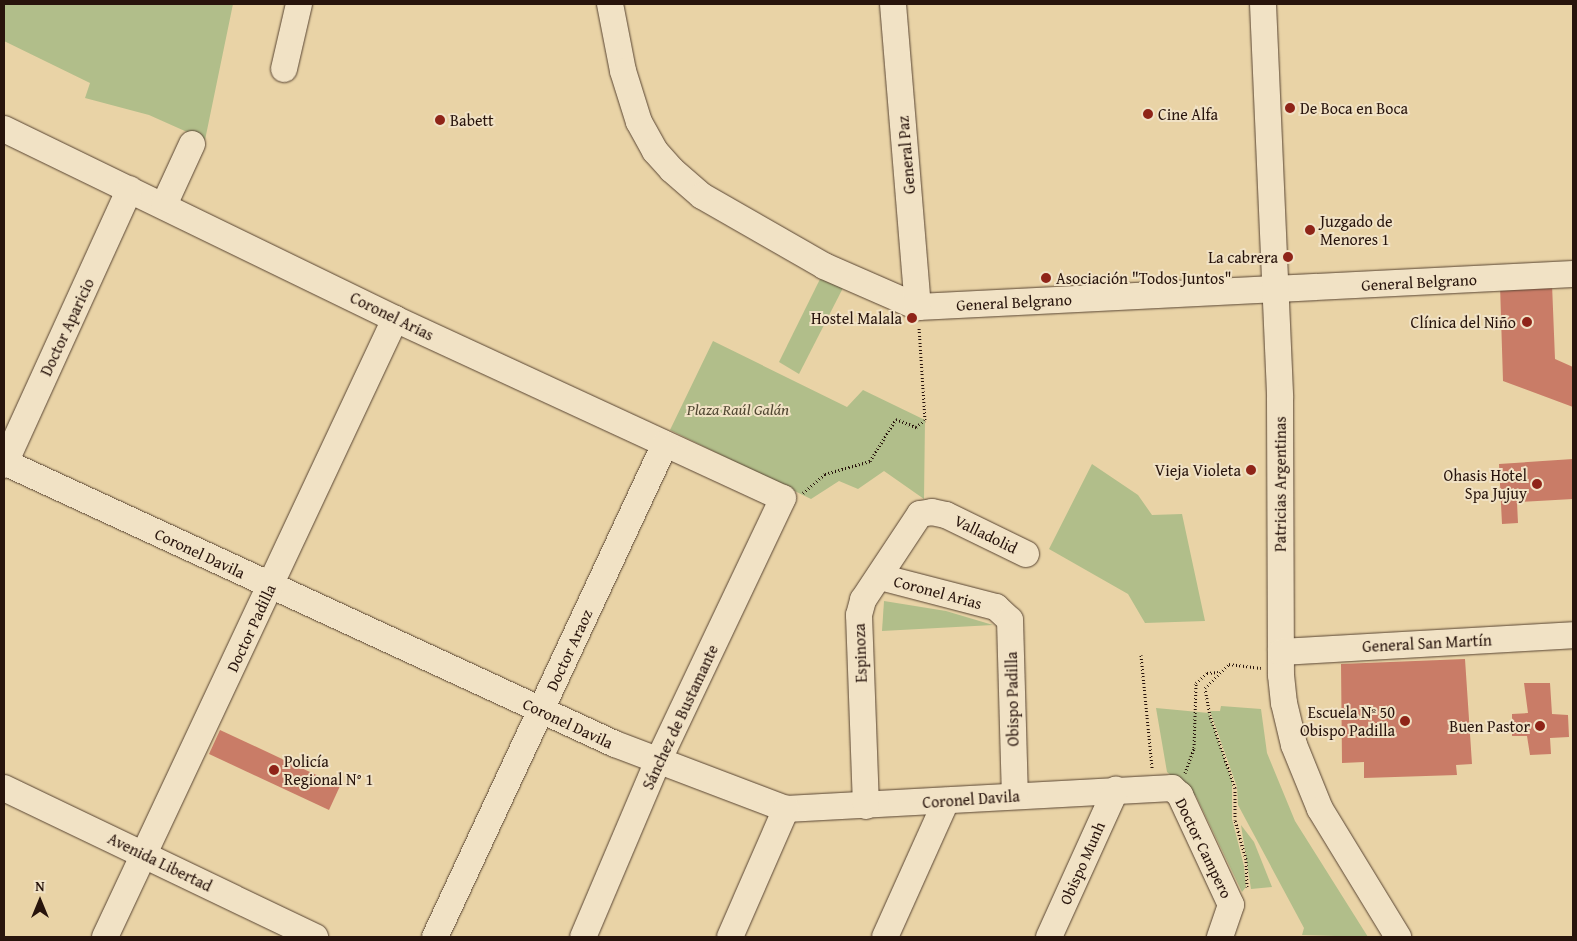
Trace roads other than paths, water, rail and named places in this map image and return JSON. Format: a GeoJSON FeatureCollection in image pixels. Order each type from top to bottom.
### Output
{"type":"FeatureCollection","features":[{"type":"Feature","properties":{"kind":"street"},"geometry":{"type":"LineString","coordinates":[[284,69],[299,4]]}},
{"type":"Feature","properties":{"kind":"street","name":"General Belgrano"},"geometry":{"type":"LineString","coordinates":[[610,4],[623,71],[639,122],[654,150],[672,170],[702,196],[824,266],[918,307],[1573,274]]}},
{"type":"Feature","properties":{"kind":"street","name":"General Paz"},"geometry":{"type":"LineString","coordinates":[[893,4],[918,307]]}},
{"type":"Feature","properties":{"kind":"street","name":"Patricias Argentinas"},"geometry":{"type":"LineString","coordinates":[[1263,4],[1276,289],[1281,663],[1290,730],[1305,777],[1338,840],[1398,937]]}},
{"type":"Feature","properties":{"kind":"street","name":"Coronel Arias"},"geometry":{"type":"LineString","coordinates":[[4,129],[395,318],[665,444],[790,499]]}},
{"type":"Feature","properties":{"kind":"street"},"geometry":{"type":"LineString","coordinates":[[164,205],[192,144]]}},
{"type":"Feature","properties":{"kind":"street","name":"Doctor Aparicio"},"geometry":{"type":"LineString","coordinates":[[4,463],[130,189]]}},
{"type":"Feature","properties":{"kind":"street","name":"Doctor Padilla"},"geometry":{"type":"LineString","coordinates":[[105,937],[146,854],[395,318]]}},
{"type":"Feature","properties":{"kind":"street","name":"Doctor Araoz"},"geometry":{"type":"LineString","coordinates":[[436,937],[665,444]]}},
{"type":"Feature","properties":{"kind":"street","name":"Coronel Davila"},"geometry":{"type":"LineString","coordinates":[[4,463],[658,762],[786,809],[866,806],[1116,789],[1163,788]]}},
{"type":"Feature","properties":{"kind":"street","name":"Sánchez de Bustamante"},"geometry":{"type":"LineString","coordinates":[[583,937],[658,762],[790,499]]}},
{"type":"Feature","properties":{"kind":"street","name":"Espinoza"},"geometry":{"type":"LineString","coordinates":[[866,806],[859,614],[864,600],[920,514],[932,512],[946,515]]}},
{"type":"Feature","properties":{"kind":"street","name":"Valladolid"},"geometry":{"type":"LineString","coordinates":[[946,515],[1026,554]]}},
{"type":"Feature","properties":{"kind":"street","name":"Coronel Arias"},"geometry":{"type":"LineString","coordinates":[[880,577],[996,607]]}},
{"type":"Feature","properties":{"kind":"street","name":"Obispo Padilla"},"geometry":{"type":"LineString","coordinates":[[996,607],[1010,620],[1015,796]]}},
{"type":"Feature","properties":{"kind":"street","name":"General San Martín"},"geometry":{"type":"LineString","coordinates":[[1281,663],[1573,635]]}},
{"type":"Feature","properties":{"kind":"street","name":"Avenida Libertad"},"geometry":{"type":"LineString","coordinates":[[4,788],[146,854],[286,931],[315,937]]}},
{"type":"Feature","properties":{"kind":"street","name":"Doctor Campero"},"geometry":{"type":"LineString","coordinates":[[1163,788],[1180,795],[1228,898],[1230,916],[1220,937]]}},
{"type":"Feature","properties":{"kind":"street","name":"Obispo Munh"},"geometry":{"type":"LineString","coordinates":[[1049,937],[1116,789]]}},
{"type":"Feature","properties":{"kind":"street"},"geometry":{"type":"LineString","coordinates":[[885,937],[946,801]]}},
{"type":"Feature","properties":{"kind":"street"},"geometry":{"type":"LineString","coordinates":[[730,937],[786,809]]}},
{"type":"Feature","properties":{"kind":"place","name":"De Boca en Boca"},"geometry":{"type":"Point","coordinates":[1290,108]}},
{"type":"Feature","properties":{"kind":"place","name":"Cine Alfa"},"geometry":{"type":"Point","coordinates":[1148,114]}},
{"type":"Feature","properties":{"kind":"place","name":"Babett"},"geometry":{"type":"Point","coordinates":[440,120]}},
{"type":"Feature","properties":{"kind":"place","name":"Juzgado de Menores 1"},"geometry":{"type":"Point","coordinates":[1310,230]}},
{"type":"Feature","properties":{"kind":"place","name":"La cabrera"},"geometry":{"type":"Point","coordinates":[1288,257]}},
{"type":"Feature","properties":{"kind":"place","name":"Asociación \"Todos Juntos\""},"geometry":{"type":"Point","coordinates":[1046,278]}},
{"type":"Feature","properties":{"kind":"place","name":"Hostel Malala"},"geometry":{"type":"Point","coordinates":[912,318]}},
{"type":"Feature","properties":{"kind":"place","name":"Clínica del Niño"},"geometry":{"type":"Point","coordinates":[1527,322]}},
{"type":"Feature","properties":{"kind":"place","name":"Vieja Violeta"},"geometry":{"type":"Point","coordinates":[1251,470]}},
{"type":"Feature","properties":{"kind":"place","name":"Ohasis Hotel Spa Jujuy"},"geometry":{"type":"Point","coordinates":[1537,484]}},
{"type":"Feature","properties":{"kind":"place","name":"Escuela Nº 50 Obispo Padilla"},"geometry":{"type":"Point","coordinates":[1405,721]}},
{"type":"Feature","properties":{"kind":"place","name":"Buen Pastor"},"geometry":{"type":"Point","coordinates":[1540,726]}},
{"type":"Feature","properties":{"kind":"place","name":"Policía Regional N° 1"},"geometry":{"type":"Point","coordinates":[274,770]}},
{"type":"Feature","properties":{"kind":"park label","name":"Plaza Raúl Galán"},"geometry":{"type":"Point","coordinates":[738,409]}}]}
